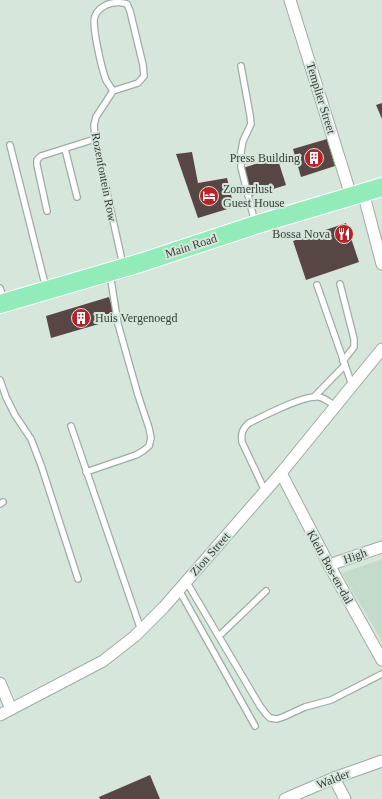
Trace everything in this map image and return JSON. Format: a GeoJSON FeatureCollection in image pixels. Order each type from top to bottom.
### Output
{"type":"FeatureCollection","features":[{"type":"Feature","properties":{"kind":"main road","name":"Main Road"},"geometry":{"type":"LineString","coordinates":[[2,298],[47,290],[116,270],[382,186]]}},
{"type":"Feature","properties":{"kind":"street","name":"Templier Street"},"geometry":{"type":"LineString","coordinates":[[290,0],[357,194]]}},
{"type":"Feature","properties":{"kind":"street"},"geometry":{"type":"LineString","coordinates":[[357,194],[382,264]]}},
{"type":"Feature","properties":{"kind":"street","name":"Zion Street"},"geometry":{"type":"LineString","coordinates":[[0,715],[103,661],[135,636],[164,607],[281,473],[382,349]]}},
{"type":"Feature","properties":{"kind":"street","name":"Klein Bos-en-dal"},"geometry":{"type":"LineString","coordinates":[[281,473],[328,565],[381,655]]}},
{"type":"Feature","properties":{"kind":"street","name":"High"},"geometry":{"type":"LineString","coordinates":[[328,565],[382,546]]}},
{"type":"Feature","properties":{"kind":"street"},"geometry":{"type":"LineString","coordinates":[[0,683],[11,709]]}},
{"type":"Feature","properties":{"kind":"street","name":"Walder"},"geometry":{"type":"LineString","coordinates":[[285,799],[334,778],[382,761]]}},
{"type":"Feature","properties":{"kind":"street"},"geometry":{"type":"LineString","coordinates":[[334,778],[345,799]]}},
{"type":"Feature","properties":{"kind":"lane"},"geometry":{"type":"LineString","coordinates":[[111,2],[123,2],[127,4],[130,11],[143,65],[144,76],[138,83],[113,91],[102,68],[93,26],[94,16],[101,8],[111,2]]}},
{"type":"Feature","properties":{"kind":"lane"},"geometry":{"type":"LineString","coordinates":[[241,66],[251,124],[243,141],[241,167],[255,225]]}},
{"type":"Feature","properties":{"kind":"lane","name":"Rozenfontein Row"},"geometry":{"type":"LineString","coordinates":[[86,472],[136,455],[149,446],[151,438],[118,324],[116,270],[95,139],[94,125],[96,117],[113,91]]}},
{"type":"Feature","properties":{"kind":"lane"},"geometry":{"type":"LineString","coordinates":[[46,212],[36,160],[41,156],[95,139]]}},
{"type":"Feature","properties":{"kind":"lane"},"geometry":{"type":"LineString","coordinates":[[10,145],[47,290]]}},
{"type":"Feature","properties":{"kind":"lane"},"geometry":{"type":"LineString","coordinates":[[65,148],[77,197]]}},
{"type":"Feature","properties":{"kind":"lane"},"geometry":{"type":"LineString","coordinates":[[314,397],[344,363],[354,347],[354,339],[340,284]]}},
{"type":"Feature","properties":{"kind":"lane"},"geometry":{"type":"LineString","coordinates":[[317,286],[352,386]]}},
{"type":"Feature","properties":{"kind":"lane"},"geometry":{"type":"LineString","coordinates":[[0,380],[14,415],[27,432],[34,446],[78,579]]}},
{"type":"Feature","properties":{"kind":"lane"},"geometry":{"type":"LineString","coordinates":[[265,491],[242,442],[242,430],[249,423],[288,405],[306,399],[318,397],[336,406]]}},
{"type":"Feature","properties":{"kind":"lane"},"geometry":{"type":"LineString","coordinates":[[71,426],[141,630]]}},
{"type":"Feature","properties":{"kind":"lane"},"geometry":{"type":"LineString","coordinates":[[186,581],[260,706],[270,718],[277,719],[305,707],[331,700],[382,674]]}},
{"type":"Feature","properties":{"kind":"lane"},"geometry":{"type":"LineString","coordinates":[[179,590],[255,726]]}},
{"type":"Feature","properties":{"kind":"lane"},"geometry":{"type":"LineString","coordinates":[[219,636],[266,591]]}},
{"type":"Feature","properties":{"kind":"shaded area"},"geometry":{"type":"Polygon","coordinates":[[[382,559],[382,641],[342,573],[382,559]]]}},
{"type":"Feature","properties":{"kind":"building"},"geometry":{"type":"Polygon","coordinates":[[[382,103],[382,119],[376,105],[382,103]]]}},
{"type":"Feature","properties":{"kind":"building","name":"Press Building"},"geometry":{"type":"Polygon","coordinates":[[[327,139],[335,166],[301,177],[293,149],[327,139]]]}},
{"type":"Feature","properties":{"kind":"building","name":"Zomerlust Guest House"},"geometry":{"type":"Polygon","coordinates":[[[192,152],[198,183],[227,178],[234,207],[198,218],[176,154],[192,152]]]}},
{"type":"Feature","properties":{"kind":"building"},"geometry":{"type":"Polygon","coordinates":[[[277,157],[286,185],[251,196],[243,168],[277,157]]]}},
{"type":"Feature","properties":{"kind":"building"},"geometry":{"type":"Polygon","coordinates":[[[346,223],[359,262],[306,280],[293,241],[346,223]]]}},
{"type":"Feature","properties":{"kind":"building","name":"Huis Vergenoegd"},"geometry":{"type":"Polygon","coordinates":[[[109,297],[116,319],[51,338],[46,316],[109,297]]]}},
{"type":"Feature","properties":{"kind":"building"},"geometry":{"type":"Polygon","coordinates":[[[150,775],[160,799],[100,799],[99,797],[150,775]]]}},
{"type":"Feature","properties":{"kind":"place","name":"Press Building"},"geometry":{"type":"Point","coordinates":[314,158]}},
{"type":"Feature","properties":{"kind":"place","name":"Zomerlust Guest House"},"geometry":{"type":"Point","coordinates":[209,196]}},
{"type":"Feature","properties":{"kind":"place","name":"Bossa Nova"},"geometry":{"type":"Point","coordinates":[344,234]}},
{"type":"Feature","properties":{"kind":"place","name":"Huis Vergenoegd"},"geometry":{"type":"Point","coordinates":[81,318]}}]}
